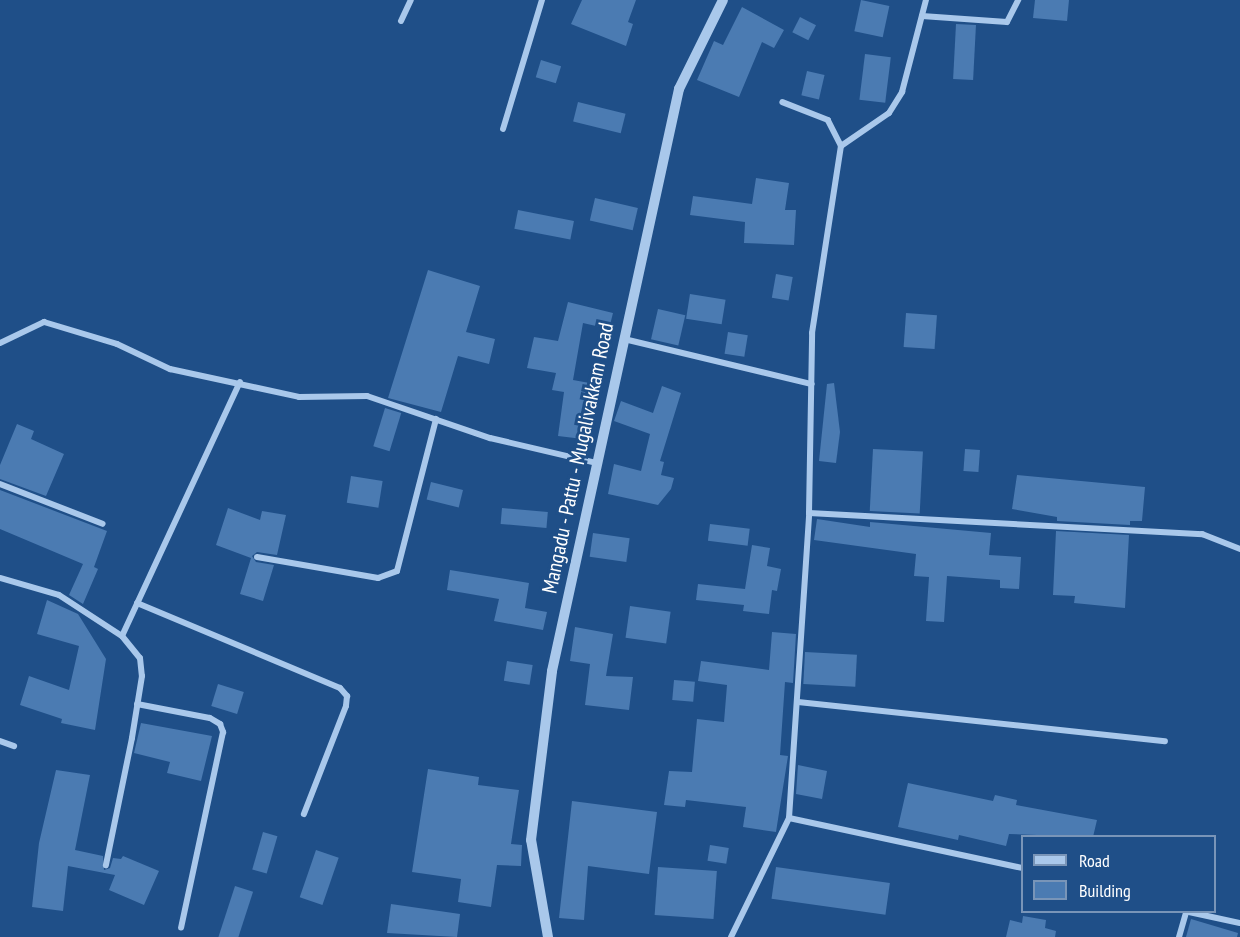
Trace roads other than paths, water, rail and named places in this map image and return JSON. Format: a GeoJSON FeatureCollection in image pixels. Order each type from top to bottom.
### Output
{"type":"FeatureCollection","features":[{"type":"Feature","properties":{"kind":"street"},"geometry":{"type":"LineString","coordinates":[[401,21],[411,0]]}},
{"type":"Feature","properties":{"kind":"street"},"geometry":{"type":"LineString","coordinates":[[503,129],[542,0]]}},
{"type":"Feature","properties":{"kind":"street","name":"Mangadu - Pattu - Mugalivakkam Road"},"geometry":{"type":"LineString","coordinates":[[548,937],[531,840],[552,670],[679,89],[723,0]]}},
{"type":"Feature","properties":{"kind":"street"},"geometry":{"type":"LineString","coordinates":[[841,146],[889,113],[902,92],[926,0]]}},
{"type":"Feature","properties":{"kind":"street"},"geometry":{"type":"LineString","coordinates":[[922,16],[1007,22],[1018,0]]}},
{"type":"Feature","properties":{"kind":"street"},"geometry":{"type":"LineString","coordinates":[[731,937],[789,818],[809,513],[812,333],[841,146],[828,120],[782,102]]}},
{"type":"Feature","properties":{"kind":"street"},"geometry":{"type":"LineString","coordinates":[[0,343],[44,322],[117,344],[170,369],[240,382],[299,398],[367,396],[490,438],[597,463]]}},
{"type":"Feature","properties":{"kind":"street"},"geometry":{"type":"LineString","coordinates":[[624,339],[812,384]]}},
{"type":"Feature","properties":{"kind":"street"},"geometry":{"type":"LineString","coordinates":[[122,636],[240,382]]}},
{"type":"Feature","properties":{"kind":"street"},"geometry":{"type":"LineString","coordinates":[[257,557],[378,578],[397,571],[403,561],[436,419]]}},
{"type":"Feature","properties":{"kind":"street"},"geometry":{"type":"LineString","coordinates":[[0,484],[103,524]]}},
{"type":"Feature","properties":{"kind":"street"},"geometry":{"type":"LineString","coordinates":[[809,513],[1202,534],[1240,549]]}},
{"type":"Feature","properties":{"kind":"street"},"geometry":{"type":"LineString","coordinates":[[0,578],[59,595],[122,636],[140,658],[137,704],[106,865]]}},
{"type":"Feature","properties":{"kind":"street"},"geometry":{"type":"LineString","coordinates":[[137,603],[340,688],[346,696],[346,706],[304,814]]}},
{"type":"Feature","properties":{"kind":"street"},"geometry":{"type":"LineString","coordinates":[[798,702],[1164,741]]}},
{"type":"Feature","properties":{"kind":"street"},"geometry":{"type":"LineString","coordinates":[[137,704],[210,718],[220,724],[223,732],[181,928]]}},
{"type":"Feature","properties":{"kind":"street"},"geometry":{"type":"LineString","coordinates":[[0,741],[14,746]]}},
{"type":"Feature","properties":{"kind":"street"},"geometry":{"type":"LineString","coordinates":[[789,818],[1021,868]]}},
{"type":"Feature","properties":{"kind":"street"},"geometry":{"type":"LineString","coordinates":[[1179,937],[1187,913]]}},
{"type":"Feature","properties":{"kind":"street"},"geometry":{"type":"LineString","coordinates":[[1192,913],[1240,923]]}}]}
